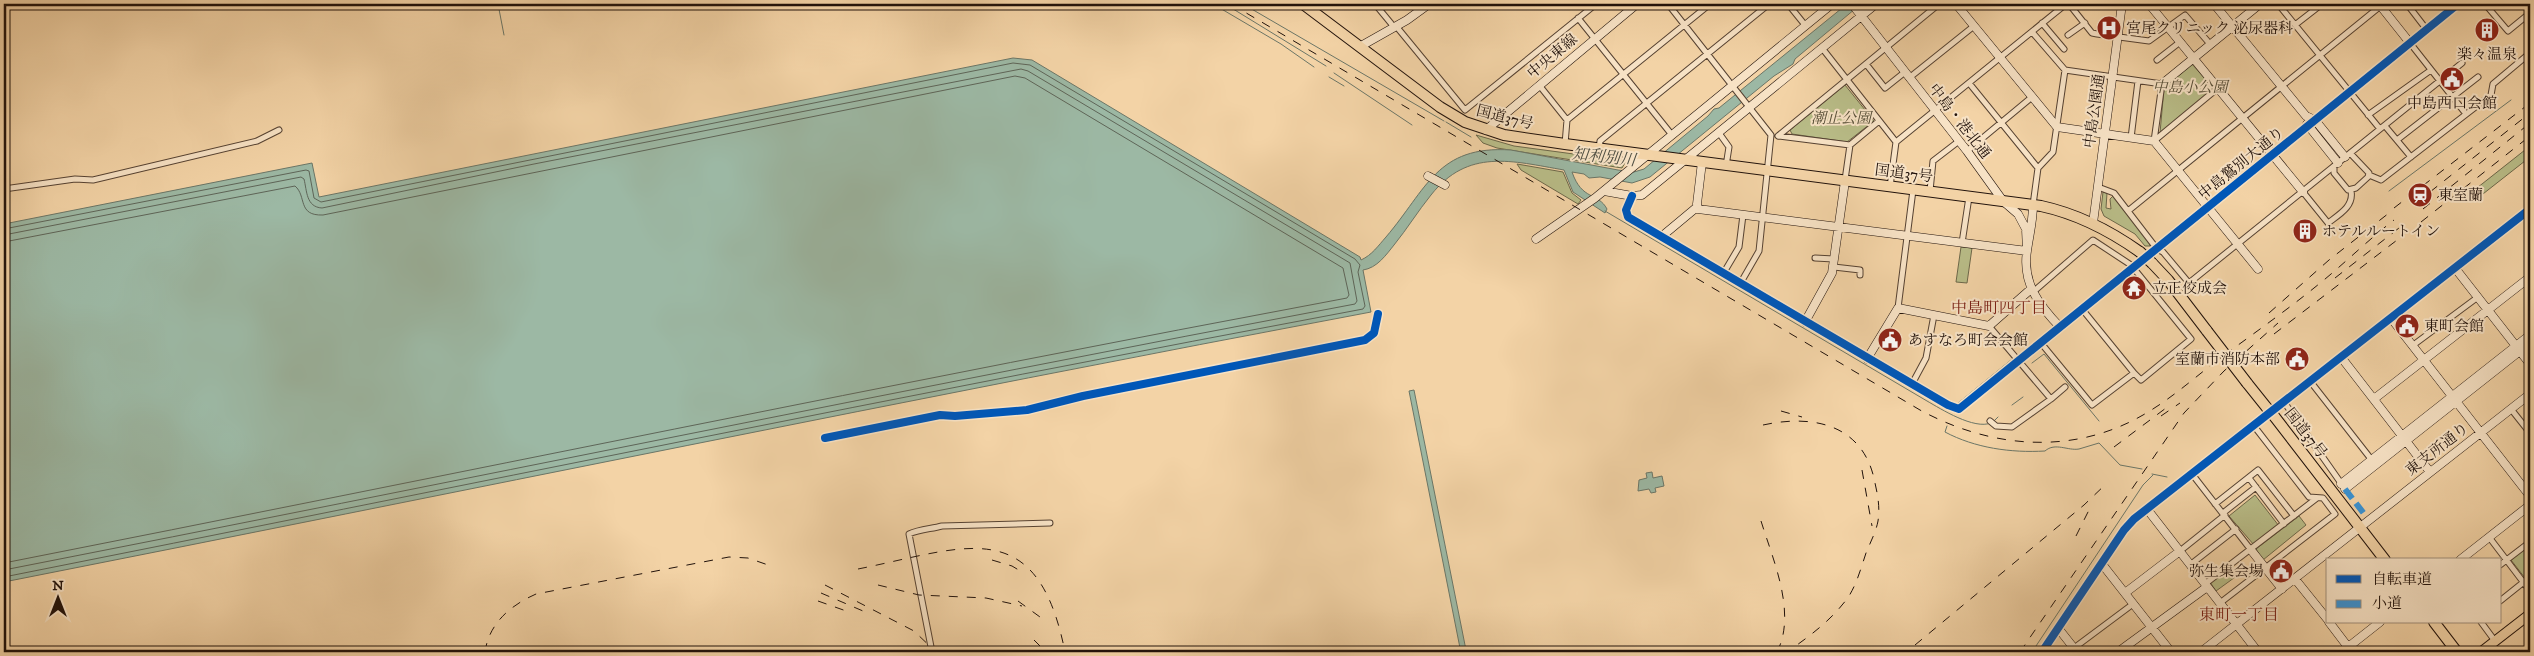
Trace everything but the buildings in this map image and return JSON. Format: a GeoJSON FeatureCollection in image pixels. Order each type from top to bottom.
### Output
{"type":"FeatureCollection","features":[{"type":"Feature","properties":{"kind":"highway","name":"国道37号"},"geometry":{"type":"LineString","coordinates":[[1303,4],[1449,113],[1486,130],[1516,137],[1599,149],[2033,205],[2062,211],[2093,223],[2140,252],[2168,280],[2384,558]]}},
{"type":"Feature","properties":{"kind":"highway"},"geometry":{"type":"LineString","coordinates":[[2436,624],[2457,652]]}},
{"type":"Feature","properties":{"kind":"main road"},"geometry":{"type":"LineString","coordinates":[[2481,652],[2529,617]]}},
{"type":"Feature","properties":{"kind":"street"},"geometry":{"type":"LineString","coordinates":[[1375,4],[1465,110],[1596,4]]}},
{"type":"Feature","properties":{"kind":"street"},"geometry":{"type":"LineString","coordinates":[[1361,46],[1395,27],[1429,4]]}},
{"type":"Feature","properties":{"kind":"street","name":"中央東線"},"geometry":{"type":"LineString","coordinates":[[1486,130],[1637,4]]}},
{"type":"Feature","properties":{"kind":"street"},"geometry":{"type":"LineString","coordinates":[[1668,4],[1771,135],[1850,145]]}},
{"type":"Feature","properties":{"kind":"street"},"geometry":{"type":"LineString","coordinates":[[1567,120],[1710,4]]}},
{"type":"Feature","properties":{"kind":"street"},"geometry":{"type":"LineString","coordinates":[[1599,149],[1600,141],[1769,4]]}},
{"type":"Feature","properties":{"kind":"street"},"geometry":{"type":"LineString","coordinates":[[1788,4],[1805,25]]}},
{"type":"Feature","properties":{"kind":"street"},"geometry":{"type":"LineString","coordinates":[[1536,239],[1588,204],[1630,169],[1652,156],[1672,135],[1734,89],[1805,25],[1832,4]]}},
{"type":"Feature","properties":{"kind":"street","name":"中島・港北通"},"geometry":{"type":"LineString","coordinates":[[1852,4],[1967,151],[2003,201],[2018,214],[2024,224],[2026,251]]}},
{"type":"Feature","properties":{"kind":"street"},"geometry":{"type":"LineString","coordinates":[[1604,191],[1632,196],[1642,194],[1680,160],[1719,133],[1746,105],[1822,48],[1859,14],[1876,4]]}},
{"type":"Feature","properties":{"kind":"street"},"geometry":{"type":"LineString","coordinates":[[1778,136],[1938,4]]}},
{"type":"Feature","properties":{"kind":"street"},"geometry":{"type":"LineString","coordinates":[[1956,4],[2057,127],[2154,141],[2258,269]]}},
{"type":"Feature","properties":{"kind":"street"},"geometry":{"type":"LineString","coordinates":[[1890,187],[1896,142],[2067,4],[2092,33],[2149,41],[2183,16],[2186,16],[2210,44]]}},
{"type":"Feature","properties":{"kind":"street","name":"中島公園通"},"geometry":{"type":"LineString","coordinates":[[2093,223],[2122,4]]}},
{"type":"Feature","properties":{"kind":"street"},"geometry":{"type":"LineString","coordinates":[[2149,4],[2328,223],[2349,206],[2352,198],[2351,190],[2334,173],[2336,165],[2308,126],[2306,116]]}},
{"type":"Feature","properties":{"kind":"street"},"geometry":{"type":"LineString","coordinates":[[2214,4],[2306,116],[2315,120],[2369,175],[2381,180],[2491,95],[2493,84],[2530,53]]}},
{"type":"Feature","properties":{"kind":"street"},"geometry":{"type":"LineString","coordinates":[[2154,141],[2162,84],[2260,4]]}},
{"type":"Feature","properties":{"kind":"street"},"geometry":{"type":"LineString","coordinates":[[2278,4],[2380,129]]}},
{"type":"Feature","properties":{"kind":"street"},"geometry":{"type":"LineString","coordinates":[[2295,25],[2322,4]]}},
{"type":"Feature","properties":{"kind":"street"},"geometry":{"type":"LineString","coordinates":[[2128,211],[2320,56],[2381,4],[2466,114]]}},
{"type":"Feature","properties":{"kind":"street"},"geometry":{"type":"LineString","coordinates":[[2407,4],[2427,30]]}},
{"type":"Feature","properties":{"kind":"street","name":"中島鷲別大通り"},"geometry":{"type":"LineString","coordinates":[[1912,384],[1948,405],[1959,409],[2458,4]]}},
{"type":"Feature","properties":{"kind":"street"},"geometry":{"type":"LineString","coordinates":[[2486,4],[2508,31],[2530,13]]}},
{"type":"Feature","properties":{"kind":"street"},"geometry":{"type":"LineString","coordinates":[[1578,18],[1596,38],[1672,135]]}},
{"type":"Feature","properties":{"kind":"street"},"geometry":{"type":"LineString","coordinates":[[2042,23],[2064,50]]}},
{"type":"Feature","properties":{"kind":"street"},"geometry":{"type":"LineString","coordinates":[[2068,35],[2085,23]]}},
{"type":"Feature","properties":{"kind":"street"},"geometry":{"type":"LineString","coordinates":[[1866,64],[1884,88],[1907,75],[1974,26]]}},
{"type":"Feature","properties":{"kind":"street"},"geometry":{"type":"LineString","coordinates":[[2032,32],[2066,70],[2162,84]]}},
{"type":"Feature","properties":{"kind":"street"},"geometry":{"type":"LineString","coordinates":[[2157,60],[2180,42]]}},
{"type":"Feature","properties":{"kind":"street"},"geometry":{"type":"LineString","coordinates":[[1822,48],[1896,142]]}},
{"type":"Feature","properties":{"kind":"street"},"geometry":{"type":"LineString","coordinates":[[2098,187],[2114,194],[2157,249],[2163,252],[2190,284],[2462,63]]}},
{"type":"Feature","properties":{"kind":"street"},"geometry":{"type":"LineString","coordinates":[[2060,327],[2041,308],[2032,291],[2027,274],[2026,251],[2038,168],[2052,156],[2066,70]]}},
{"type":"Feature","properties":{"kind":"street"},"geometry":{"type":"LineString","coordinates":[[2368,115],[2431,70]]}},
{"type":"Feature","properties":{"kind":"street"},"geometry":{"type":"LineString","coordinates":[[2397,140],[2478,78]]}},
{"type":"Feature","properties":{"kind":"street"},"geometry":{"type":"LineString","coordinates":[[2131,138],[2138,80]]}},
{"type":"Feature","properties":{"kind":"street"},"geometry":{"type":"LineString","coordinates":[[1969,83],[2038,168]]}},
{"type":"Feature","properties":{"kind":"street"},"geometry":{"type":"LineString","coordinates":[[1539,85],[1567,120],[1565,144]]}},
{"type":"Feature","properties":{"kind":"street"},"geometry":{"type":"LineString","coordinates":[[2154,141],[2218,88]]}},
{"type":"Feature","properties":{"kind":"street"},"geometry":{"type":"LineString","coordinates":[[1967,151],[2032,97]]}},
{"type":"Feature","properties":{"kind":"street"},"geometry":{"type":"LineString","coordinates":[[1805,322],[1830,278],[1834,263],[1850,145],[1879,121]]}},
{"type":"Feature","properties":{"kind":"street"},"geometry":{"type":"LineString","coordinates":[[2385,126],[2411,158]]}},
{"type":"Feature","properties":{"kind":"street"},"geometry":{"type":"LineString","coordinates":[[4,189],[75,179],[93,180],[257,141],[279,130]]}},
{"type":"Feature","properties":{"kind":"street"},"geometry":{"type":"LineString","coordinates":[[1719,133],[1729,147],[1726,166]]}},
{"type":"Feature","properties":{"kind":"street"},"geometry":{"type":"LineString","coordinates":[[1740,284],[1759,251],[1764,218],[1766,171],[1771,135]]}},
{"type":"Feature","properties":{"kind":"street"},"geometry":{"type":"LineString","coordinates":[[1930,192],[1933,161],[1959,141]]}},
{"type":"Feature","properties":{"kind":"street"},"geometry":{"type":"LineString","coordinates":[[1661,237],[1697,207],[1702,162]]}},
{"type":"Feature","properties":{"kind":"street"},"geometry":{"type":"LineString","coordinates":[[2351,190],[2369,175]]}},
{"type":"Feature","properties":{"kind":"street"},"geometry":{"type":"LineString","coordinates":[[1428,176],[1445,185]]}},
{"type":"Feature","properties":{"kind":"street"},"geometry":{"type":"LineString","coordinates":[[1868,359],[1898,308],[1914,190]]}},
{"type":"Feature","properties":{"kind":"street"},"geometry":{"type":"LineString","coordinates":[[1632,196],[1626,214],[1723,274],[1912,384],[1926,358],[1934,315]]}},
{"type":"Feature","properties":{"kind":"street"},"geometry":{"type":"LineString","coordinates":[[1962,243],[1969,197]]}},
{"type":"Feature","properties":{"kind":"street"},"geometry":{"type":"LineString","coordinates":[[1697,207],[1764,218],[2026,251]]}},
{"type":"Feature","properties":{"kind":"street"},"geometry":{"type":"LineString","coordinates":[[2042,652],[2127,526],[2455,268],[2529,214]]}},
{"type":"Feature","properties":{"kind":"street"},"geometry":{"type":"LineString","coordinates":[[1723,274],[1739,247],[1744,215]]}},
{"type":"Feature","properties":{"kind":"street"},"geometry":{"type":"LineString","coordinates":[[1989,326],[2093,240],[2115,253],[2134,268],[2191,339],[2141,380],[2082,309]]}},
{"type":"Feature","properties":{"kind":"street"},"geometry":{"type":"LineString","coordinates":[[1815,258],[1860,270],[1860,275]]}},
{"type":"Feature","properties":{"kind":"street"},"geometry":{"type":"LineString","coordinates":[[2455,268],[2530,364]]}},
{"type":"Feature","properties":{"kind":"street"},"geometry":{"type":"LineString","coordinates":[[2374,400],[2530,277]]}},
{"type":"Feature","properties":{"kind":"street"},"geometry":{"type":"LineString","coordinates":[[2412,346],[2478,297]]}},
{"type":"Feature","properties":{"kind":"street"},"geometry":{"type":"LineString","coordinates":[[1898,308],[1989,326],[2018,362],[2023,363],[2051,398]]}},
{"type":"Feature","properties":{"kind":"street"},"geometry":{"type":"LineString","coordinates":[[825,438],[940,415],[955,416],[1027,410],[1083,396],[1365,340],[1374,333],[1378,314]]}},
{"type":"Feature","properties":{"kind":"street"},"geometry":{"type":"LineString","coordinates":[[2391,318],[2530,496]]}},
{"type":"Feature","properties":{"kind":"street"},"geometry":{"type":"LineString","coordinates":[[2343,486],[2518,349],[2530,335]]}},
{"type":"Feature","properties":{"kind":"street"},"geometry":{"type":"LineString","coordinates":[[2041,343],[2092,405],[2134,373]]}},
{"type":"Feature","properties":{"kind":"street"},"geometry":{"type":"LineString","coordinates":[[2518,349],[2530,343]]}},
{"type":"Feature","properties":{"kind":"street"},"geometry":{"type":"LineString","coordinates":[[2341,357],[2430,472]]}},
{"type":"Feature","properties":{"kind":"street"},"geometry":{"type":"LineString","coordinates":[[2310,381],[2372,459]]}},
{"type":"Feature","properties":{"kind":"street"},"geometry":{"type":"LineString","coordinates":[[1991,423],[2006,429],[2012,427],[2065,387]]}},
{"type":"Feature","properties":{"kind":"street","name":"東支所通り"},"geometry":{"type":"LineString","coordinates":[[2207,650],[2236,625],[2530,394]]}},
{"type":"Feature","properties":{"kind":"street"},"geometry":{"type":"LineString","coordinates":[[2284,402],[2343,486]]}},
{"type":"Feature","properties":{"kind":"street"},"geometry":{"type":"LineString","coordinates":[[2511,409],[2530,433]]}},
{"type":"Feature","properties":{"kind":"street"},"geometry":{"type":"LineString","coordinates":[[2220,603],[2336,514],[2324,498],[2309,497],[2254,426]]}},
{"type":"Feature","properties":{"kind":"street"},"geometry":{"type":"LineString","coordinates":[[2343,486],[2372,459],[2404,438]]}},
{"type":"Feature","properties":{"kind":"street"},"geometry":{"type":"LineString","coordinates":[[2215,504],[2258,470],[2294,516]]}},
{"type":"Feature","properties":{"kind":"street"},"geometry":{"type":"LineString","coordinates":[[2192,474],[2282,589]]}},
{"type":"Feature","properties":{"kind":"street"},"geometry":{"type":"LineString","coordinates":[[2249,478],[2284,524]]}},
{"type":"Feature","properties":{"kind":"street"},"geometry":{"type":"LineString","coordinates":[[2125,593],[2180,552],[2256,487]]}},
{"type":"Feature","properties":{"kind":"street"},"geometry":{"type":"LineString","coordinates":[[2118,652],[2318,498]]}},
{"type":"Feature","properties":{"kind":"street"},"geometry":{"type":"LineString","coordinates":[[2463,558],[2530,505]]}},
{"type":"Feature","properties":{"kind":"street"},"geometry":{"type":"LineString","coordinates":[[2147,509],[2258,652]]}},
{"type":"Feature","properties":{"kind":"street"},"geometry":{"type":"LineString","coordinates":[[932,652],[909,534],[918,530],[927,531],[942,526],[1050,523]]}},
{"type":"Feature","properties":{"kind":"street"},"geometry":{"type":"LineString","coordinates":[[2190,565],[2236,529]]}},
{"type":"Feature","properties":{"kind":"street"},"geometry":{"type":"LineString","coordinates":[[2489,537],[2530,591]]}},
{"type":"Feature","properties":{"kind":"street"},"geometry":{"type":"LineString","coordinates":[[2502,564],[2530,542]]}},
{"type":"Feature","properties":{"kind":"street"},"geometry":{"type":"LineString","coordinates":[[2102,564],[2171,652]]}},
{"type":"Feature","properties":{"kind":"street"},"geometry":{"type":"LineString","coordinates":[[2502,599],[2530,578]]}},
{"type":"Feature","properties":{"kind":"street"},"geometry":{"type":"LineString","coordinates":[[2295,579],[2326,618]]}},
{"type":"Feature","properties":{"kind":"street"},"geometry":{"type":"LineString","coordinates":[[2058,628],[2076,650],[2133,604]]}},
{"type":"Feature","properties":{"kind":"street"},"geometry":{"type":"LineString","coordinates":[[2330,624],[2347,648],[2357,652]]}},
{"type":"Feature","properties":{"kind":"street"},"geometry":{"type":"LineString","coordinates":[[2347,648],[2377,624]]}},
{"type":"Feature","properties":{"kind":"street"},"geometry":{"type":"LineString","coordinates":[[2482,624],[2495,641]]}},
{"type":"Feature","properties":{"kind":"green space","name":"中島小公園"},"geometry":{"type":"Polygon","coordinates":[[[2192,64],[2213,90],[2160,133],[2164,88],[2192,64]]]}},
{"type":"Feature","properties":{"kind":"green space","name":"潮止公園"},"geometry":{"type":"Polygon","coordinates":[[[1845,85],[1874,121],[1847,142],[1792,134],[1790,130],[1845,85]]]}},
{"type":"Feature","properties":{"kind":"green space"},"geometry":{"type":"Polygon","coordinates":[[[1476,135],[1514,146],[1626,161],[1622,168],[1497,148],[1483,143],[1476,135]]]}},
{"type":"Feature","properties":{"kind":"green space"},"geometry":{"type":"Polygon","coordinates":[[[2530,146],[2530,157],[2474,201],[2463,199],[2530,146]]]}},
{"type":"Feature","properties":{"kind":"green space"},"geometry":{"type":"Polygon","coordinates":[[[1517,164],[1563,172],[1572,193],[1581,200],[1578,204],[1521,170],[1517,164]]]}},
{"type":"Feature","properties":{"kind":"green space"},"geometry":{"type":"Polygon","coordinates":[[[2103,192],[2107,193],[2106,208],[2111,209],[2110,199],[2113,196],[2150,242],[2150,246],[2145,246],[2135,234],[2104,216],[2101,209],[2103,192]]]}},
{"type":"Feature","properties":{"kind":"green space"},"geometry":{"type":"Polygon","coordinates":[[[1961,247],[1972,248],[1967,283],[1956,282],[1961,247]]]}},
{"type":"Feature","properties":{"kind":"green space"},"geometry":{"type":"Polygon","coordinates":[[[2255,495],[2279,526],[2254,545],[2229,516],[2255,495]]]}},
{"type":"Feature","properties":{"kind":"green space"},"geometry":{"type":"Polygon","coordinates":[[[2299,516],[2306,525],[2263,560],[2256,549],[2299,516]]]}},
{"type":"Feature","properties":{"kind":"green space"},"geometry":{"type":"Polygon","coordinates":[[[2530,545],[2530,574],[2525,578],[2511,560],[2530,545]]]}},
{"type":"Feature","properties":{"kind":"green space"},"geometry":{"type":"Polygon","coordinates":[[[2232,567],[2238,575],[2216,591],[2210,582],[2232,567]]]}},
{"type":"Feature","properties":{"kind":"water"},"geometry":{"type":"Polygon","coordinates":[[[1847,4],[1861,4],[1795,59],[1793,64],[1774,76],[1650,177],[1632,183],[1600,177],[1589,178],[1584,174],[1572,172],[1580,188],[1603,204],[1607,209],[1605,213],[1573,192],[1564,170],[1509,162],[1492,162],[1476,164],[1460,170],[1445,180],[1431,195],[1384,257],[1373,267],[1363,270],[1371,312],[858,411],[4,582],[4,224],[312,163],[319,197],[1013,58],[1032,60],[1360,257],[1361,260],[1377,247],[1436,174],[1450,163],[1466,155],[1486,150],[1511,150],[1618,170],[1634,172],[1644,169],[1714,109],[1719,108],[1847,4]]]}},
{"type":"Feature","properties":{"kind":"water"},"geometry":{"type":"Polygon","coordinates":[[[1414,390],[1466,650],[1460,648],[1409,391],[1414,390]]]}},
{"type":"Feature","properties":{"kind":"water"},"geometry":{"type":"Polygon","coordinates":[[[1652,472],[1653,478],[1662,476],[1664,486],[1655,488],[1656,492],[1651,493],[1649,489],[1638,491],[1639,480],[1647,478],[1646,473],[1652,472]]]}},
{"type":"Feature","properties":{"kind":"waterway"},"geometry":{"type":"LineString","coordinates":[[498,4],[504,35]]}},
{"type":"Feature","properties":{"kind":"waterway"},"geometry":{"type":"LineString","coordinates":[[1213,4],[1281,44],[1314,67]]}},
{"type":"Feature","properties":{"kind":"waterway"},"geometry":{"type":"LineString","coordinates":[[1225,4],[1326,66]]}},
{"type":"Feature","properties":{"kind":"waterway"},"geometry":{"type":"LineString","coordinates":[[1243,4],[1444,121]]}},
{"type":"Feature","properties":{"kind":"waterway"},"geometry":{"type":"LineString","coordinates":[[1334,73],[1412,125]]}},
{"type":"Feature","properties":{"kind":"waterway"},"geometry":{"type":"LineString","coordinates":[[1329,77],[1344,86]]}},
{"type":"Feature","properties":{"kind":"waterway"},"geometry":{"type":"LineString","coordinates":[[2389,191],[2511,100]]}},
{"type":"Feature","properties":{"kind":"waterway"},"geometry":{"type":"LineString","coordinates":[[1446,122],[1471,137]]}},
{"type":"Feature","properties":{"kind":"waterway"},"geometry":{"type":"LineString","coordinates":[[1605,211],[1941,409],[1958,418],[1976,424],[1991,423]]}},
{"type":"Feature","properties":{"kind":"waterway"},"geometry":{"type":"LineString","coordinates":[[2032,363],[2044,354],[2099,421]]}},
{"type":"Feature","properties":{"kind":"waterway"},"geometry":{"type":"LineString","coordinates":[[1957,404],[2011,360]]}},
{"type":"Feature","properties":{"kind":"waterway"},"geometry":{"type":"LineString","coordinates":[[2012,405],[2023,397]]}},
{"type":"Feature","properties":{"kind":"waterway"},"geometry":{"type":"LineString","coordinates":[[1994,421],[1998,417]]}},
{"type":"Feature","properties":{"kind":"waterway"},"geometry":{"type":"LineString","coordinates":[[1947,426],[1945,432],[1968,442],[2006,450],[2045,451],[2053,447],[2079,449],[2099,443],[2120,465],[2142,469]]}},
{"type":"Feature","properties":{"kind":"waterway"},"geometry":{"type":"LineString","coordinates":[[2152,474],[2167,477]]}},
{"type":"Feature","properties":{"kind":"waterway"},"geometry":{"type":"LineString","coordinates":[[2032,652],[2143,485],[2153,475]]}},
{"type":"Feature","properties":{"kind":"railway"},"geometry":{"type":"LineString","coordinates":[[1231,4],[1920,410],[1974,433],[2003,439],[2031,442],[2060,441],[2088,437],[2116,428],[2143,415],[2173,395],[2307,294],[2394,220]]}},
{"type":"Feature","properties":{"kind":"railway"},"geometry":{"type":"LineString","coordinates":[[2394,208],[2530,103]]}},
{"type":"Feature","properties":{"kind":"railway"},"geometry":{"type":"LineString","coordinates":[[2416,203],[2530,113]]}},
{"type":"Feature","properties":{"kind":"railway"},"geometry":{"type":"LineString","coordinates":[[2423,209],[2530,123]]}},
{"type":"Feature","properties":{"kind":"railway"},"geometry":{"type":"LineString","coordinates":[[2421,222],[2530,136]]}},
{"type":"Feature","properties":{"kind":"railway"},"geometry":{"type":"LineString","coordinates":[[2269,313],[2329,260],[2389,213]]}},
{"type":"Feature","properties":{"kind":"railway"},"geometry":{"type":"LineString","coordinates":[[2335,278],[2399,228]]}},
{"type":"Feature","properties":{"kind":"railway"},"geometry":{"type":"LineString","coordinates":[[2274,334],[2405,234]]}},
{"type":"Feature","properties":{"kind":"railway"},"geometry":{"type":"LineString","coordinates":[[2020,652],[2184,413],[2224,371],[2278,323]]}},
{"type":"Feature","properties":{"kind":"railway"},"geometry":{"type":"LineString","coordinates":[[2161,416],[2180,403]]}},
{"type":"Feature","properties":{"kind":"railway"},"geometry":{"type":"LineString","coordinates":[[2114,447],[2166,408]]}},
{"type":"Feature","properties":{"kind":"railway"},"geometry":{"type":"LineString","coordinates":[[1781,411],[1802,417]]}},
{"type":"Feature","properties":{"kind":"railway"},"geometry":{"type":"LineString","coordinates":[[1763,425],[1800,421],[1818,423],[1834,428],[1848,436],[1860,448],[1869,463],[1878,502],[1879,516],[1876,529],[1857,581],[1849,596],[1828,620],[1787,652]]}},
{"type":"Feature","properties":{"kind":"railway"},"geometry":{"type":"LineString","coordinates":[[1862,470],[1872,526]]}},
{"type":"Feature","properties":{"kind":"railway"},"geometry":{"type":"LineString","coordinates":[[1915,645],[2084,505],[2107,483]]}},
{"type":"Feature","properties":{"kind":"railway"},"geometry":{"type":"LineString","coordinates":[[2076,536],[2091,506]]}},
{"type":"Feature","properties":{"kind":"railway"},"geometry":{"type":"LineString","coordinates":[[1761,521],[1777,569],[1784,604],[1785,621],[1783,637],[1777,652]]}},
{"type":"Feature","properties":{"kind":"railway"},"geometry":{"type":"LineString","coordinates":[[858,569],[931,553],[963,549],[991,550],[1015,558],[1036,577],[1052,607],[1065,652]]}},
{"type":"Feature","properties":{"kind":"railway"},"geometry":{"type":"LineString","coordinates":[[485,652],[491,632],[503,616],[518,604],[536,594],[729,557],[748,558],[771,566]]}},
{"type":"Feature","properties":{"kind":"railway"},"geometry":{"type":"LineString","coordinates":[[992,560],[1012,566],[1022,572]]}},
{"type":"Feature","properties":{"kind":"railway"},"geometry":{"type":"LineString","coordinates":[[825,585],[914,631],[936,652]]}},
{"type":"Feature","properties":{"kind":"railway"},"geometry":{"type":"LineString","coordinates":[[878,585],[919,595],[986,598],[1022,606]]}},
{"type":"Feature","properties":{"kind":"railway"},"geometry":{"type":"LineString","coordinates":[[821,593],[870,614]]}},
{"type":"Feature","properties":{"kind":"railway"},"geometry":{"type":"LineString","coordinates":[[818,601],[849,612]]}},
{"type":"Feature","properties":{"kind":"railway"},"geometry":{"type":"LineString","coordinates":[[1018,601],[1040,617]]}},
{"type":"Feature","properties":{"kind":"railway"},"geometry":{"type":"LineString","coordinates":[[1034,640],[1046,652]]}},
{"type":"Feature","properties":{"kind":"marked path"},"geometry":{"type":"LineString","coordinates":[[2345,489],[2365,515]]}},
{"type":"Feature","properties":{"kind":"cycle path"},"geometry":{"type":"LineString","coordinates":[[1632,196],[1626,210],[1628,217],[1948,405],[1959,409],[2458,4]]}},
{"type":"Feature","properties":{"kind":"cycle path"},"geometry":{"type":"LineString","coordinates":[[2042,652],[2124,530],[2134,519],[2530,209]]}},
{"type":"Feature","properties":{"kind":"cycle path"},"geometry":{"type":"LineString","coordinates":[[825,438],[940,415],[955,416],[1027,410],[1083,396],[1365,340],[1374,333],[1378,314]]}},
{"type":"Feature","properties":{"kind":"place","name":"宮尾クリニック 泌尿器科"},"geometry":{"type":"Point","coordinates":[2109,28]}},
{"type":"Feature","properties":{"kind":"place","name":"楽々温泉"},"geometry":{"type":"Point","coordinates":[2487,30]}},
{"type":"Feature","properties":{"kind":"place","name":"中島西口会館"},"geometry":{"type":"Point","coordinates":[2452,79]}},
{"type":"Feature","properties":{"kind":"place","name":"東室蘭"},"geometry":{"type":"Point","coordinates":[2420,195]}},
{"type":"Feature","properties":{"kind":"place","name":"ホテルルートイン"},"geometry":{"type":"Point","coordinates":[2305,231]}},
{"type":"Feature","properties":{"kind":"place","name":"立正佼成会"},"geometry":{"type":"Point","coordinates":[2134,288]}},
{"type":"Feature","properties":{"kind":"place","name":"東町会館"},"geometry":{"type":"Point","coordinates":[2407,326]}},
{"type":"Feature","properties":{"kind":"place","name":"あすなろ町会会館"},"geometry":{"type":"Point","coordinates":[1890,340]}},
{"type":"Feature","properties":{"kind":"place","name":"室蘭市消防本部"},"geometry":{"type":"Point","coordinates":[2297,359]}},
{"type":"Feature","properties":{"kind":"place","name":"弥生集会場"},"geometry":{"type":"Point","coordinates":[2281,571]}},
{"type":"Feature","properties":{"kind":"district","name":"中島町四丁目"},"geometry":{"type":"Point","coordinates":[1999,307]}},
{"type":"Feature","properties":{"kind":"district","name":"東町一丁目"},"geometry":{"type":"Point","coordinates":[2239,614]}},
{"type":"Feature","properties":{"kind":"water label","name":"知利別川"},"geometry":{"type":"Point","coordinates":[1604,156]}}]}
